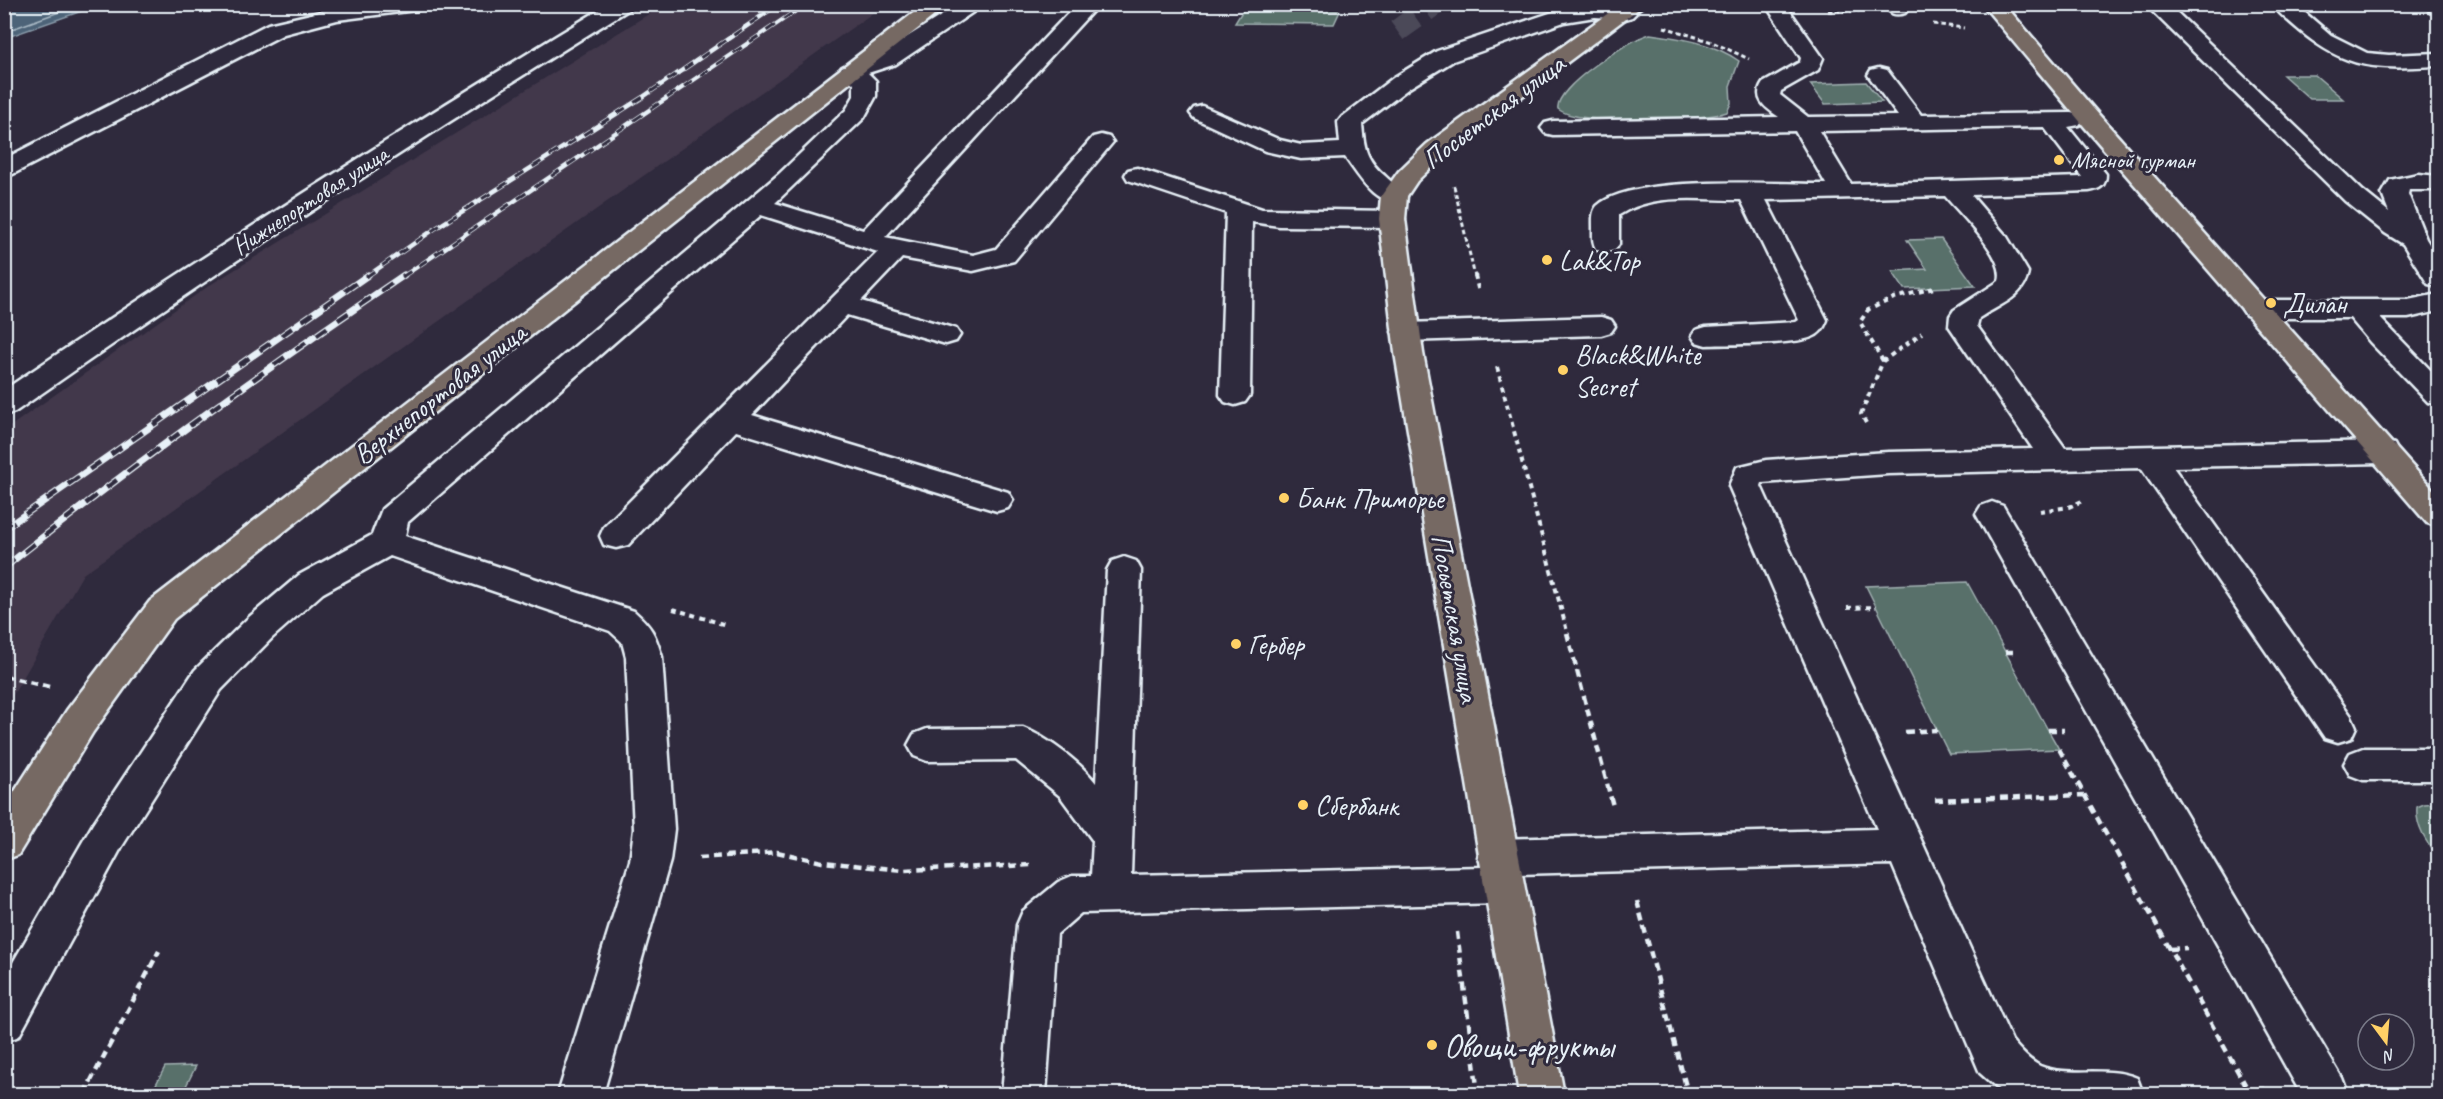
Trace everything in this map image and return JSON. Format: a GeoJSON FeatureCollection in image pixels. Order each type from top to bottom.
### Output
{"type":"FeatureCollection","features":[{"type":"Feature","properties":{"kind":"main road","name":"Верхнепортовая улица"},"geometry":{"type":"LineString","coordinates":[[4,843],[80,721],[162,610],[939,4]]}},
{"type":"Feature","properties":{"kind":"main road"},"geometry":{"type":"LineString","coordinates":[[1992,4],[2256,309],[2439,515]]}},
{"type":"Feature","properties":{"kind":"main road","name":"Посьетская улица"},"geometry":{"type":"LineString","coordinates":[[1541,1095],[1406,332],[1393,208],[1408,176],[1436,149],[1630,9]]}},
{"type":"Feature","properties":{"kind":"street"},"geometry":{"type":"LineString","coordinates":[[4,169],[276,29],[337,14],[416,4]]}},
{"type":"Feature","properties":{"kind":"street","name":"Нижнепортовая улица"},"geometry":{"type":"LineString","coordinates":[[4,405],[135,314],[430,122],[624,4]]}},
{"type":"Feature","properties":{"kind":"street"},"geometry":{"type":"LineString","coordinates":[[850,72],[888,59],[975,4]]}},
{"type":"Feature","properties":{"kind":"street"},"geometry":{"type":"LineString","coordinates":[[868,240],[1089,4]]}},
{"type":"Feature","properties":{"kind":"street"},"geometry":{"type":"LineString","coordinates":[[2155,4],[2361,203],[2413,239]]}},
{"type":"Feature","properties":{"kind":"street"},"geometry":{"type":"LineString","coordinates":[[2282,4],[2326,42],[2347,53],[2373,61],[2439,60]]}},
{"type":"Feature","properties":{"kind":"street"},"geometry":{"type":"LineString","coordinates":[[2433,4],[2439,8]]}},
{"type":"Feature","properties":{"kind":"street"},"geometry":{"type":"LineString","coordinates":[[1137,176],[1259,216],[1279,218],[1393,208],[1352,150],[1350,122],[1401,83],[1445,56],[1560,16],[1630,9]]}},
{"type":"Feature","properties":{"kind":"street"},"geometry":{"type":"LineString","coordinates":[[1779,9],[1812,58],[1810,65],[1771,88],[1769,95],[1772,102],[1803,124],[1843,192]]}},
{"type":"Feature","properties":{"kind":"street"},"geometry":{"type":"LineString","coordinates":[[387,542],[393,517],[788,179],[856,113],[865,96],[865,81],[850,72]]}},
{"type":"Feature","properties":{"kind":"street"},"geometry":{"type":"LineString","coordinates":[[1879,75],[1915,123]]}},
{"type":"Feature","properties":{"kind":"street"},"geometry":{"type":"LineString","coordinates":[[1202,113],[1273,146],[1301,152],[1352,150]]}},
{"type":"Feature","properties":{"kind":"street"},"geometry":{"type":"LineString","coordinates":[[1606,244],[1606,212],[1626,199],[1663,192],[1751,194],[1843,192],[2076,186],[2094,181],[2094,174],[2050,120]]}},
{"type":"Feature","properties":{"kind":"street"},"geometry":{"type":"LineString","coordinates":[[1553,128],[2091,120]]}},
{"type":"Feature","properties":{"kind":"street"},"geometry":{"type":"LineString","coordinates":[[756,205],[896,249],[973,263],[1005,255],[1101,142]]}},
{"type":"Feature","properties":{"kind":"street"},"geometry":{"type":"LineString","coordinates":[[2439,183],[2422,180],[2399,186],[2396,194],[2413,239],[2439,278]]}},
{"type":"Feature","properties":{"kind":"street"},"geometry":{"type":"LineString","coordinates":[[1952,189],[2007,255],[2015,271],[2013,283],[2002,293],[1964,316],[1964,326],[1968,336],[2057,460]]}},
{"type":"Feature","properties":{"kind":"street"},"geometry":{"type":"LineString","coordinates":[[1706,336],[1802,331],[1811,326],[1813,320],[1751,194]]}},
{"type":"Feature","properties":{"kind":"street"},"geometry":{"type":"LineString","coordinates":[[1235,394],[1239,208]]}},
{"type":"Feature","properties":{"kind":"street"},"geometry":{"type":"LineString","coordinates":[[616,536],[843,306],[896,249]]}},
{"type":"Feature","properties":{"kind":"street"},"geometry":{"type":"LineString","coordinates":[[2256,309],[2408,309],[2439,303]]}},
{"type":"Feature","properties":{"kind":"street"},"geometry":{"type":"LineString","coordinates":[[843,306],[946,335]]}},
{"type":"Feature","properties":{"kind":"street"},"geometry":{"type":"LineString","coordinates":[[2358,309],[2380,336],[2439,395]]}},
{"type":"Feature","properties":{"kind":"street"},"geometry":{"type":"LineString","coordinates":[[1406,332],[1601,326]]}},
{"type":"Feature","properties":{"kind":"street"},"geometry":{"type":"LineString","coordinates":[[731,418],[997,500]]}},
{"type":"Feature","properties":{"kind":"street"},"geometry":{"type":"LineString","coordinates":[[2121,1094],[2041,1094],[2027,1088],[2005,1070],[1996,1057],[1744,486],[1748,475],[1766,471],[1888,463],[2383,452]]}},
{"type":"Feature","properties":{"kind":"street"},"geometry":{"type":"LineString","coordinates":[[2150,458],[2338,727]]}},
{"type":"Feature","properties":{"kind":"street"},"geometry":{"type":"LineString","coordinates":[[1992,514],[2326,1095]]}},
{"type":"Feature","properties":{"kind":"street"},"geometry":{"type":"LineString","coordinates":[[4,1021],[107,836],[208,680],[260,628],[311,584],[387,542],[622,621],[638,635],[644,657],[654,829],[650,861],[581,1095]]}},
{"type":"Feature","properties":{"kind":"street"},"geometry":{"type":"LineString","coordinates":[[1110,893],[1124,570]]}},
{"type":"Feature","properties":{"kind":"street"},"geometry":{"type":"LineString","coordinates":[[927,745],[1023,744],[1074,784],[1114,839]]}},
{"type":"Feature","properties":{"kind":"street"},"geometry":{"type":"LineString","coordinates":[[2363,764],[2439,764]]}},
{"type":"Feature","properties":{"kind":"street"},"geometry":{"type":"LineString","coordinates":[[1024,1095],[1038,925],[1072,895],[1501,871],[1625,853],[1904,846]]}},
{"type":"Feature","properties":{"kind":"path"},"geometry":{"type":"LineString","coordinates":[[1779,9],[1896,7],[1949,28],[2011,28]]}},
{"type":"Feature","properties":{"kind":"path"},"geometry":{"type":"LineString","coordinates":[[1659,26],[1726,48],[1788,78]]}},
{"type":"Feature","properties":{"kind":"path"},"geometry":{"type":"LineString","coordinates":[[1454,185],[1487,329],[1688,1095]]}},
{"type":"Feature","properties":{"kind":"path"},"geometry":{"type":"LineString","coordinates":[[1883,361],[1860,322],[1868,310],[1893,298],[1934,288]]}},
{"type":"Feature","properties":{"kind":"path"},"geometry":{"type":"LineString","coordinates":[[1888,463],[1861,414],[1883,361],[1917,336],[1964,316]]}},
{"type":"Feature","properties":{"kind":"path"},"geometry":{"type":"LineString","coordinates":[[4,676],[58,689]]}},
{"type":"Feature","properties":{"kind":"path"},"geometry":{"type":"LineString","coordinates":[[2059,749],[2247,1088]]}},
{"type":"Feature","properties":{"kind":"path"},"geometry":{"type":"LineString","coordinates":[[1883,801],[2084,795]]}},
{"type":"Feature","properties":{"kind":"path"},"geometry":{"type":"LineString","coordinates":[[650,861],[777,852],[822,862],[903,870],[1019,866]]}},
{"type":"Feature","properties":{"kind":"path"},"geometry":{"type":"LineString","coordinates":[[84,1095],[159,951]]}},
{"type":"Feature","properties":{"kind":"path"},"geometry":{"type":"LineString","coordinates":[[2121,1094],[2247,1088],[2275,1092]]}},
{"type":"Feature","properties":{"kind":"shaded area"},"geometry":{"type":"Polygon","coordinates":[[[665,4],[884,5],[83,574],[5,709],[5,430],[210,285],[665,4]]]}},
{"type":"Feature","properties":{"kind":"green space"},"geometry":{"type":"Polygon","coordinates":[[[1246,5],[1293,5],[1340,11],[1334,24],[1235,23],[1246,5]]]}},
{"type":"Feature","properties":{"kind":"green space"},"geometry":{"type":"Polygon","coordinates":[[[1650,34],[1708,46],[1739,61],[1730,86],[1731,103],[1727,112],[1692,118],[1640,121],[1590,118],[1570,115],[1558,109],[1560,100],[1580,77],[1611,54],[1650,34]]]}},
{"type":"Feature","properties":{"kind":"green space"},"geometry":{"type":"Polygon","coordinates":[[[2283,75],[2315,75],[2343,99],[2310,99],[2283,75]]]}},
{"type":"Feature","properties":{"kind":"green space"},"geometry":{"type":"Polygon","coordinates":[[[1866,82],[1882,102],[1825,104],[1810,84],[1866,82]]]}},
{"type":"Feature","properties":{"kind":"green space"},"geometry":{"type":"Polygon","coordinates":[[[1941,239],[1975,286],[1904,289],[1892,271],[1927,269],[1907,240],[1941,239]]]}},
{"type":"Feature","properties":{"kind":"green space"},"geometry":{"type":"Polygon","coordinates":[[[1967,582],[2059,749],[1949,754],[1866,586],[1967,582]]]}},
{"type":"Feature","properties":{"kind":"green space"},"geometry":{"type":"Polygon","coordinates":[[[2438,803],[2438,858],[2423,834],[2418,821],[2417,807],[2438,803]]]}},
{"type":"Feature","properties":{"kind":"green space"},"geometry":{"type":"Polygon","coordinates":[[[196,1066],[182,1094],[151,1094],[165,1067],[196,1066]]]}},
{"type":"Feature","properties":{"kind":"water"},"geometry":{"type":"Polygon","coordinates":[[[5,4],[99,4],[99,5],[5,38],[5,4]]]}},
{"type":"Feature","properties":{"kind":"tunnel"},"geometry":{"type":"LineString","coordinates":[[1397,31],[1435,4]]}},
{"type":"Feature","properties":{"kind":"tunnel"},"geometry":{"type":"LineString","coordinates":[[1596,4],[1625,13]]}},
{"type":"Feature","properties":{"kind":"railway"},"geometry":{"type":"LineString","coordinates":[[366,277],[436,228],[643,97],[779,4]]}},
{"type":"Feature","properties":{"kind":"railway"},"geometry":{"type":"LineString","coordinates":[[402,277],[806,4]]}},
{"type":"Feature","properties":{"kind":"railway"},"geometry":{"type":"LineString","coordinates":[[4,529],[368,275]]}},
{"type":"Feature","properties":{"kind":"railway"},"geometry":{"type":"LineString","coordinates":[[4,568],[201,417],[404,275]]}},
{"type":"Feature","properties":{"kind":"place","name":"Мясной гурман"},"geometry":{"type":"Point","coordinates":[2059,160]}},
{"type":"Feature","properties":{"kind":"place","name":"Lak&Top"},"geometry":{"type":"Point","coordinates":[1547,260]}},
{"type":"Feature","properties":{"kind":"place","name":"Дилан"},"geometry":{"type":"Point","coordinates":[2271,303]}},
{"type":"Feature","properties":{"kind":"place","name":"Black&White Secret"},"geometry":{"type":"Point","coordinates":[1563,370]}},
{"type":"Feature","properties":{"kind":"place","name":"Банк Приморье"},"geometry":{"type":"Point","coordinates":[1284,498]}},
{"type":"Feature","properties":{"kind":"place","name":"Гербер"},"geometry":{"type":"Point","coordinates":[1236,644]}},
{"type":"Feature","properties":{"kind":"place","name":"Сбербанк"},"geometry":{"type":"Point","coordinates":[1303,805]}},
{"type":"Feature","properties":{"kind":"place","name":"Овощи-фрукты"},"geometry":{"type":"Point","coordinates":[1432,1045]}}]}
